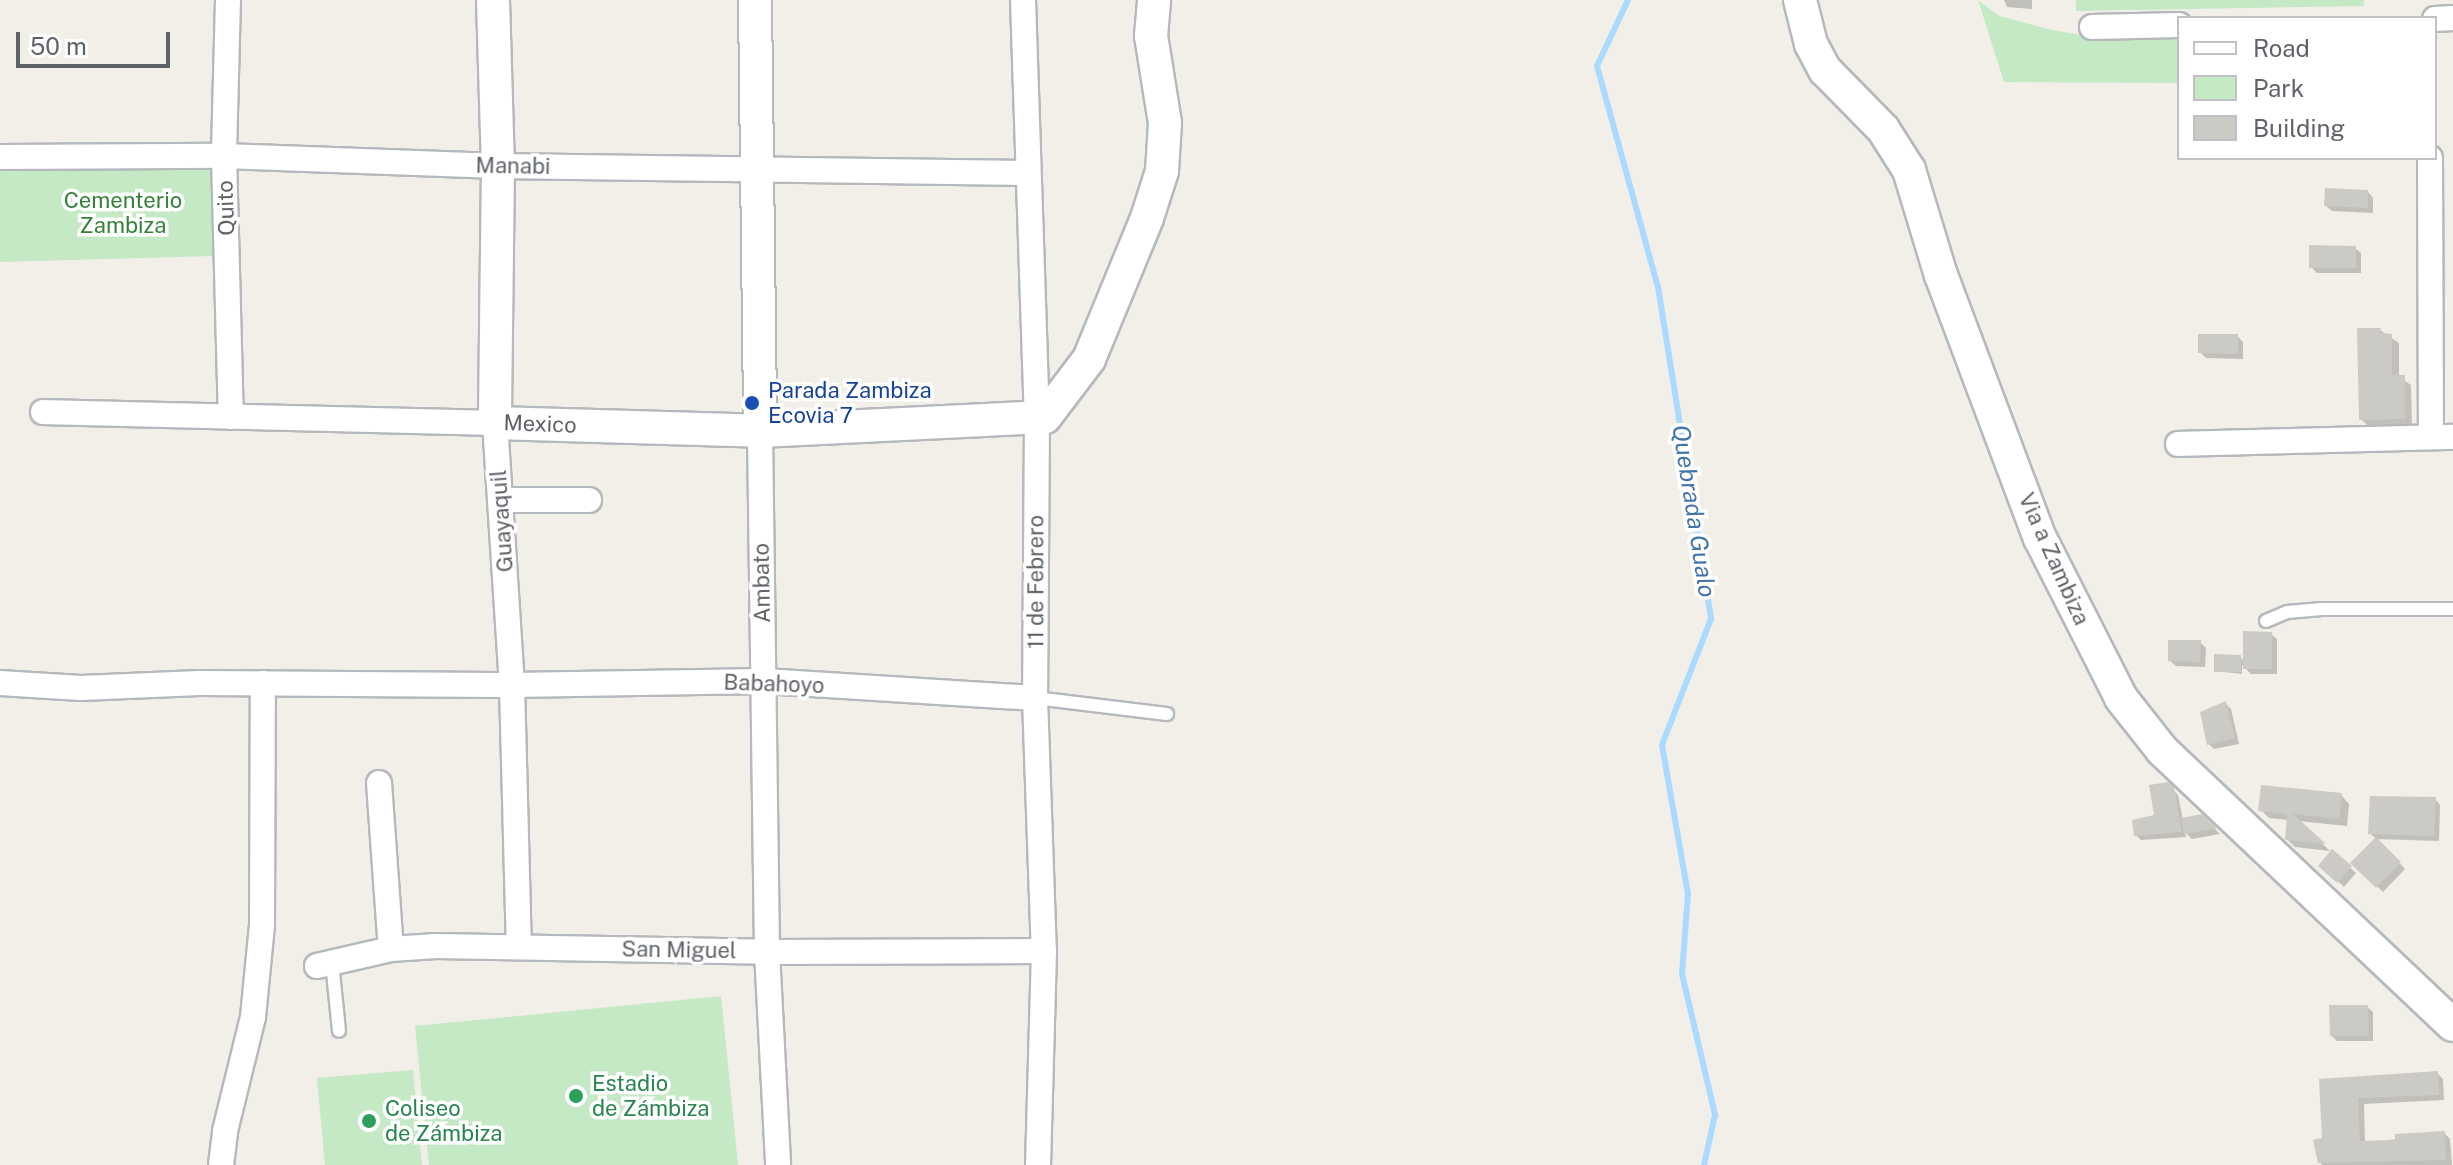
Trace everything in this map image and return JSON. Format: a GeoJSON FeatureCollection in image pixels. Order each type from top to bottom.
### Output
{"type":"FeatureCollection","features":[{"type":"Feature","properties":{"kind":"street","name":"Quito"},"geometry":{"type":"LineString","coordinates":[[228,0],[224,156],[231,417]]}},
{"type":"Feature","properties":{"kind":"street","name":"Guayaquil"},"geometry":{"type":"LineString","coordinates":[[493,0],[498,166],[495,423],[512,685],[519,947]]}},
{"type":"Feature","properties":{"kind":"street","name":"Ambato"},"geometry":{"type":"LineString","coordinates":[[755,0],[767,952],[778,1165]]}},
{"type":"Feature","properties":{"kind":"street","name":"11 de Febrero"},"geometry":{"type":"LineString","coordinates":[[1023,0],[1037,419],[1035,698],[1044,951],[1038,1165]]}},
{"type":"Feature","properties":{"kind":"street"},"geometry":{"type":"LineString","coordinates":[[1037,419],[1045,417],[1089,359],[1147,218],[1162,171],[1165,123],[1151,36],[1154,0]]}},
{"type":"Feature","properties":{"kind":"street","name":"Via a Zambiza"},"geometry":{"type":"LineString","coordinates":[[1800,0],[1811,44],[1825,70],[1883,129],[1909,170],[1941,275],[2040,538],[2121,698],[2162,750],[2453,1025]]}},
{"type":"Feature","properties":{"kind":"street"},"geometry":{"type":"LineString","coordinates":[[2092,27],[2177,25]]}},
{"type":"Feature","properties":{"kind":"street","name":"Manabi"},"geometry":{"type":"LineString","coordinates":[[0,157],[224,156],[498,166],[1027,173]]}},
{"type":"Feature","properties":{"kind":"street"},"geometry":{"type":"LineString","coordinates":[[2178,444],[2442,437],[2430,160]]}},
{"type":"Feature","properties":{"kind":"street","name":"Mexico"},"geometry":{"type":"LineString","coordinates":[[43,412],[760,431],[1037,419]]}},
{"type":"Feature","properties":{"kind":"street"},"geometry":{"type":"LineString","coordinates":[[500,500],[589,500]]}},
{"type":"Feature","properties":{"kind":"street","name":"Babahoyo"},"geometry":{"type":"LineString","coordinates":[[0,683],[81,688],[263,683],[512,685],[764,681],[1035,698]]}},
{"type":"Feature","properties":{"kind":"street"},"geometry":{"type":"LineString","coordinates":[[221,1165],[225,1131],[253,1017],[262,925],[263,683]]}},
{"type":"Feature","properties":{"kind":"street"},"geometry":{"type":"LineString","coordinates":[[379,783],[391,949]]}},
{"type":"Feature","properties":{"kind":"street","name":"San Miguel"},"geometry":{"type":"LineString","coordinates":[[324,964],[391,949],[1044,951]]}},
{"type":"Feature","properties":{"kind":"lane"},"geometry":{"type":"LineString","coordinates":[[2266,621],[2287,612],[2322,609],[2453,609]]}},
{"type":"Feature","properties":{"kind":"lane"},"geometry":{"type":"LineString","coordinates":[[1035,698],[1167,714]]}},
{"type":"Feature","properties":{"kind":"lane"},"geometry":{"type":"LineString","coordinates":[[324,964],[339,1031]]}},
{"type":"Feature","properties":{"kind":"green space"},"geometry":{"type":"Polygon","coordinates":[[[1978,0],[1999,16],[2052,30],[2098,38],[2177,36],[2177,83],[2004,82],[1978,0]]]}},
{"type":"Feature","properties":{"kind":"green space"},"geometry":{"type":"Polygon","coordinates":[[[2076,0],[2364,0],[2364,6],[2076,11],[2076,0]]]}},
{"type":"Feature","properties":{"kind":"green space","name":"Cementerio Zambiza"},"geometry":{"type":"Polygon","coordinates":[[[216,164],[213,256],[0,262],[0,167],[216,164]]]}},
{"type":"Feature","properties":{"kind":"green space","name":"Estadio de Zámbiza"},"geometry":{"type":"Polygon","coordinates":[[[721,996],[738,1165],[429,1165],[415,1026],[721,996]]]}},
{"type":"Feature","properties":{"kind":"green space","name":"Coliseo de Zámbiza"},"geometry":{"type":"Polygon","coordinates":[[[413,1070],[422,1165],[325,1165],[317,1078],[413,1070]]]}},
{"type":"Feature","properties":{"kind":"building"},"geometry":{"type":"Polygon","coordinates":[[[2325,188],[2368,190],[2368,208],[2324,206],[2325,188]]]}},
{"type":"Feature","properties":{"kind":"building"},"geometry":{"type":"Polygon","coordinates":[[[2309,245],[2356,246],[2356,268],[2309,268],[2309,245]]]}},
{"type":"Feature","properties":{"kind":"building"},"geometry":{"type":"Polygon","coordinates":[[[2357,328],[2381,328],[2380,333],[2392,334],[2392,375],[2405,375],[2405,419],[2359,420],[2357,328]]]}},
{"type":"Feature","properties":{"kind":"building"},"geometry":{"type":"Polygon","coordinates":[[[2198,334],[2238,334],[2238,354],[2198,353],[2198,334]]]}},
{"type":"Feature","properties":{"kind":"building"},"geometry":{"type":"Polygon","coordinates":[[[2243,631],[2272,632],[2272,669],[2243,669],[2243,631]]]}},
{"type":"Feature","properties":{"kind":"building"},"geometry":{"type":"Polygon","coordinates":[[[2168,640],[2201,640],[2200,662],[2168,661],[2168,640]]]}},
{"type":"Feature","properties":{"kind":"building"},"geometry":{"type":"Polygon","coordinates":[[[2214,654],[2241,655],[2241,672],[2214,672],[2214,654]]]}},
{"type":"Feature","properties":{"kind":"building"},"geometry":{"type":"Polygon","coordinates":[[[2226,701],[2235,738],[2207,745],[2200,712],[2226,701]]]}},
{"type":"Feature","properties":{"kind":"building"},"geometry":{"type":"Polygon","coordinates":[[[2168,782],[2174,787],[2182,832],[2134,836],[2132,820],[2154,815],[2149,785],[2168,782]]]}},
{"type":"Feature","properties":{"kind":"building"},"geometry":{"type":"Polygon","coordinates":[[[2261,785],[2342,793],[2339,819],[2293,814],[2326,844],[2285,840],[2287,814],[2258,811],[2261,785]]]}},
{"type":"Feature","properties":{"kind":"building"},"geometry":{"type":"Polygon","coordinates":[[[2370,796],[2436,797],[2434,836],[2368,834],[2370,796]]]}},
{"type":"Feature","properties":{"kind":"building"},"geometry":{"type":"Polygon","coordinates":[[[2202,814],[2217,828],[2184,834],[2181,818],[2202,814]]]}},
{"type":"Feature","properties":{"kind":"building"},"geometry":{"type":"Polygon","coordinates":[[[2376,837],[2401,862],[2376,888],[2350,863],[2376,837]]]}},
{"type":"Feature","properties":{"kind":"building"},"geometry":{"type":"Polygon","coordinates":[[[2332,849],[2352,866],[2337,883],[2318,866],[2332,849]]]}},
{"type":"Feature","properties":{"kind":"building"},"geometry":{"type":"Polygon","coordinates":[[[2329,1005],[2368,1005],[2369,1036],[2330,1036],[2329,1005]]]}},
{"type":"Feature","properties":{"kind":"building"},"geometry":{"type":"Polygon","coordinates":[[[2438,1071],[2439,1095],[2358,1098],[2360,1141],[2395,1140],[2395,1134],[2445,1131],[2446,1160],[2318,1163],[2313,1140],[2322,1138],[2319,1079],[2438,1071]]]}},
{"type":"Feature","properties":{"kind":"waterway","name":"Quebrada Gualo"},"geometry":{"type":"LineString","coordinates":[[1628,0],[1597,66],[1658,287],[1711,619],[1662,745],[1688,894],[1682,974],[1715,1115],[1704,1165]]}},
{"type":"Feature","properties":{"kind":"place","name":"Parada Zambiza Ecovia 7"},"geometry":{"type":"Point","coordinates":[752,403]}},
{"type":"Feature","properties":{"kind":"place","name":"Estadio de Zámbiza"},"geometry":{"type":"Point","coordinates":[576,1096]}},
{"type":"Feature","properties":{"kind":"place","name":"Coliseo de Zámbiza"},"geometry":{"type":"Point","coordinates":[369,1121]}}]}
